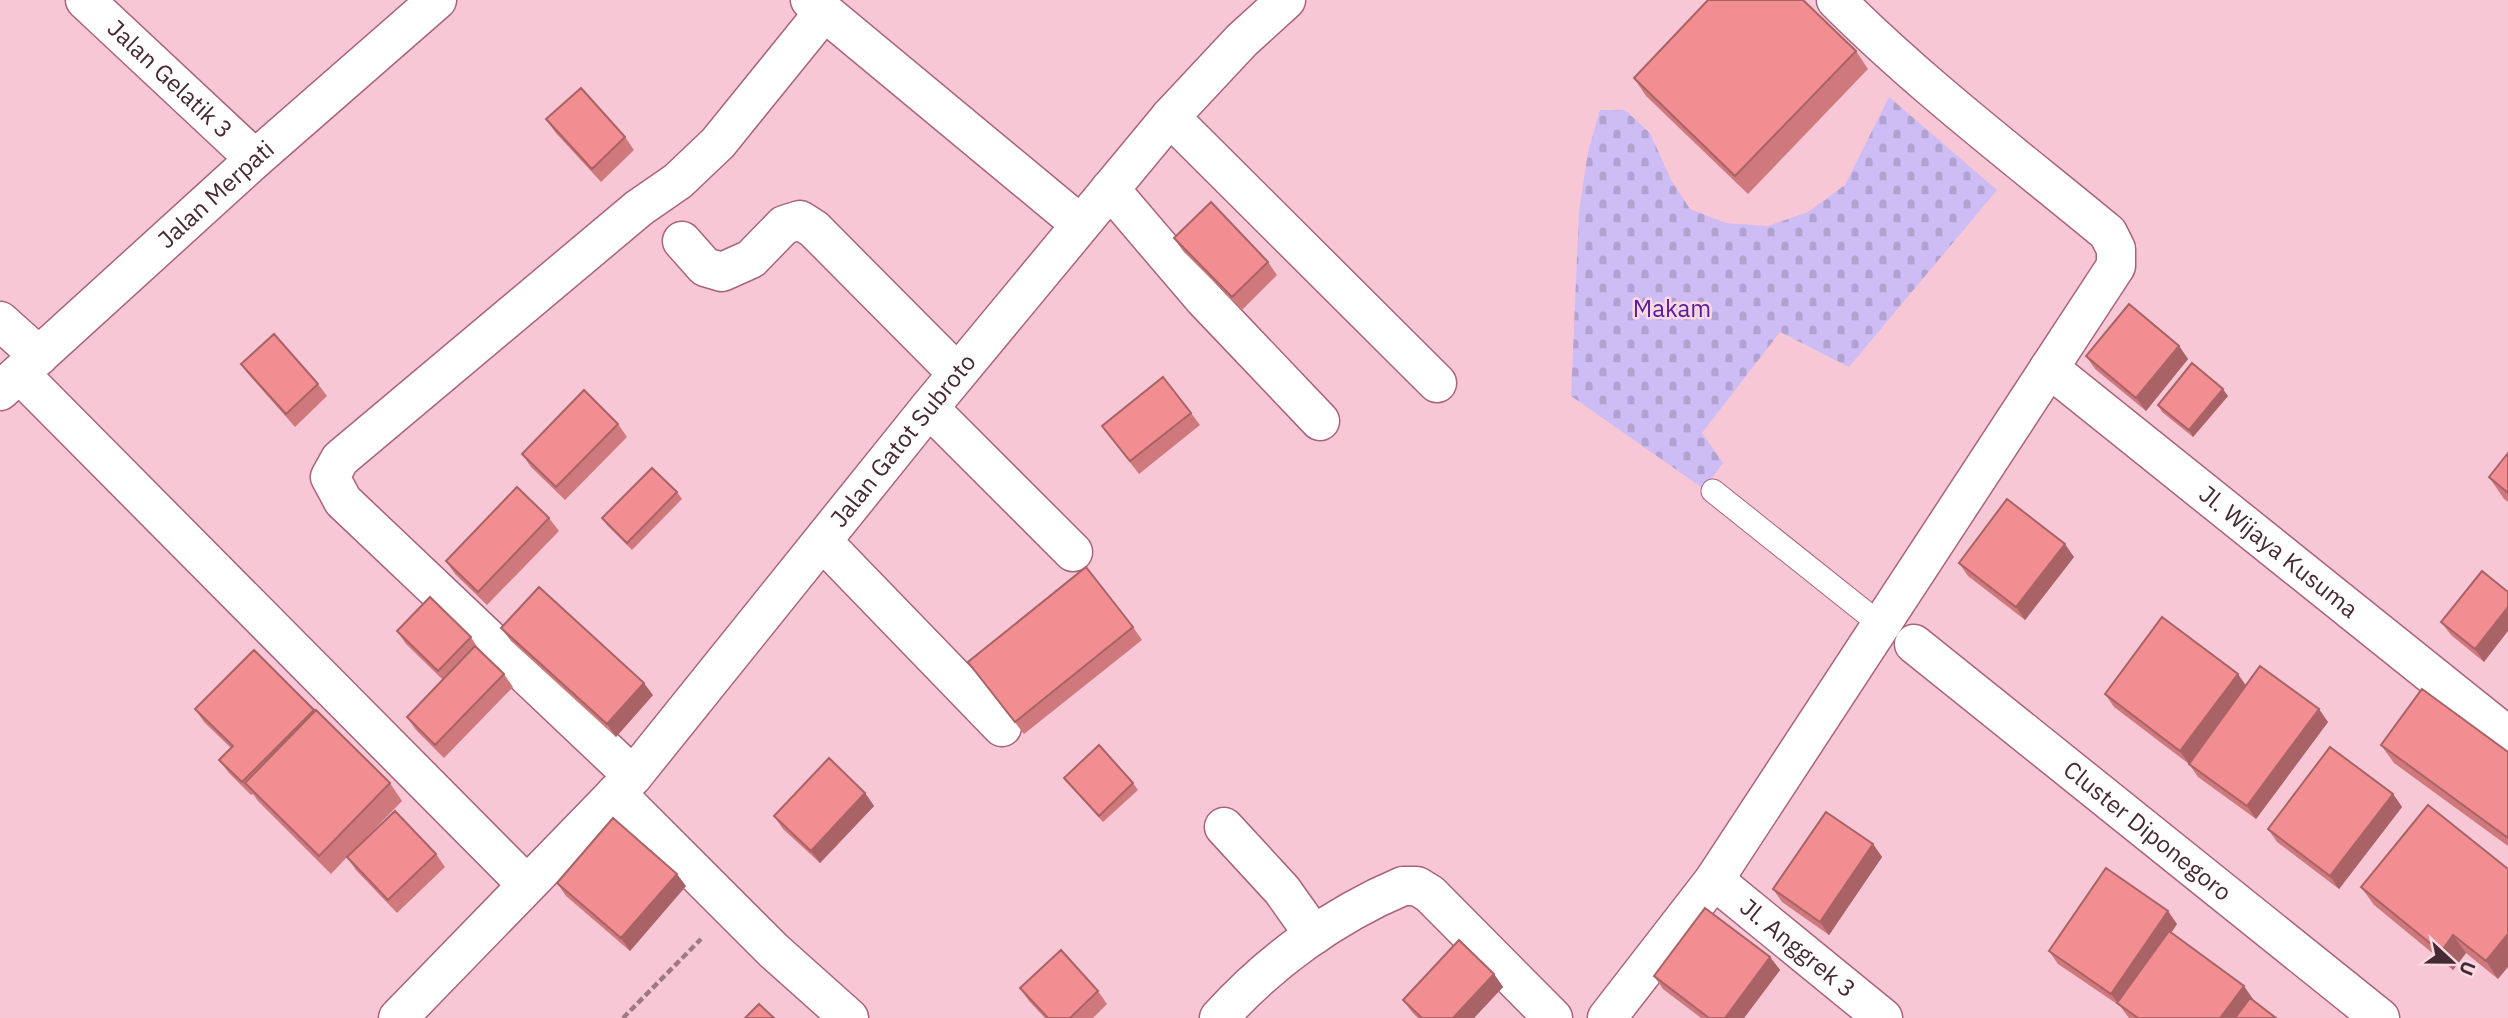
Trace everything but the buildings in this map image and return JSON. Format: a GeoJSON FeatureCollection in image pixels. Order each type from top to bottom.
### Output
{"type":"FeatureCollection","features":[{"type":"Feature","properties":{"kind":"street","name":"Jalan Gelatik 3"},"geometry":{"type":"LineString","coordinates":[[85,0],[255,159]]}},
{"type":"Feature","properties":{"kind":"street","name":"Jalan Merpati"},"geometry":{"type":"LineString","coordinates":[[20,374],[255,159],[437,0]]}},
{"type":"Feature","properties":{"kind":"street","name":"Jalan Gatot Subroto"},"geometry":{"type":"LineString","coordinates":[[398,1018],[624,784],[823,542],[957,373],[1170,117],[1241,40],[1286,0]]}},
{"type":"Feature","properties":{"kind":"street"},"geometry":{"type":"LineString","coordinates":[[1607,1018],[1714,880],[2116,266],[2116,248],[2108,233],[1873,37],[1836,0]]}},
{"type":"Feature","properties":{"kind":"street"},"geometry":{"type":"LineString","coordinates":[[849,1018],[737,914],[624,784],[343,501],[330,477],[340,459],[708,153],[817,6],[1080,224]]}},
{"type":"Feature","properties":{"kind":"street"},"geometry":{"type":"LineString","coordinates":[[1170,117],[1437,383]]}},
{"type":"Feature","properties":{"kind":"street"},"geometry":{"type":"LineString","coordinates":[[1110,189],[1203,298],[1320,421]]}},
{"type":"Feature","properties":{"kind":"street"},"geometry":{"type":"LineString","coordinates":[[682,241],[705,267],[722,272],[751,259],[784,225],[800,220],[814,229],[957,373]]}},
{"type":"Feature","properties":{"kind":"street"},"geometry":{"type":"LineString","coordinates":[[0,321],[20,374],[526,884]]}},
{"type":"Feature","properties":{"kind":"street","name":"Jl. Wijaya Kusuma"},"geometry":{"type":"LineString","coordinates":[[2049,368],[2508,736]]}},
{"type":"Feature","properties":{"kind":"street"},"geometry":{"type":"LineString","coordinates":[[929,408],[1073,552]]}},
{"type":"Feature","properties":{"kind":"street"},"geometry":{"type":"LineString","coordinates":[[823,542],[1002,727]]}},
{"type":"Feature","properties":{"kind":"street","name":"Cluster Diponegoro"},"geometry":{"type":"LineString","coordinates":[[1914,644],[2381,1018]]}},
{"type":"Feature","properties":{"kind":"street"},"geometry":{"type":"LineString","coordinates":[[1224,827],[1282,890],[1314,935]]}},
{"type":"Feature","properties":{"kind":"street","name":"Jl. Anggrek 3"},"geometry":{"type":"LineString","coordinates":[[1714,880],[1883,1018]]}},
{"type":"Feature","properties":{"kind":"street"},"geometry":{"type":"LineString","coordinates":[[1219,1018],[1281,958],[1314,935],[1403,886],[1416,886],[1430,894],[1553,1018]]}},
{"type":"Feature","properties":{"kind":"lane"},"geometry":{"type":"LineString","coordinates":[[1713,491],[1881,625]]}},
{"type":"Feature","properties":{"kind":"path"},"geometry":{"type":"LineString","coordinates":[[623,1018],[737,914]]}},
{"type":"Feature","properties":{"kind":"green space","name":"Makam"},"geometry":{"type":"Polygon","coordinates":[[[1889,97],[1997,190],[1849,367],[1780,332],[1702,433],[1723,463],[1704,489],[1571,396],[1579,212],[1588,152],[1600,110],[1625,110],[1650,133],[1671,180],[1690,209],[1726,223],[1768,226],[1808,212],[1845,185],[1889,97]]]}}]}
